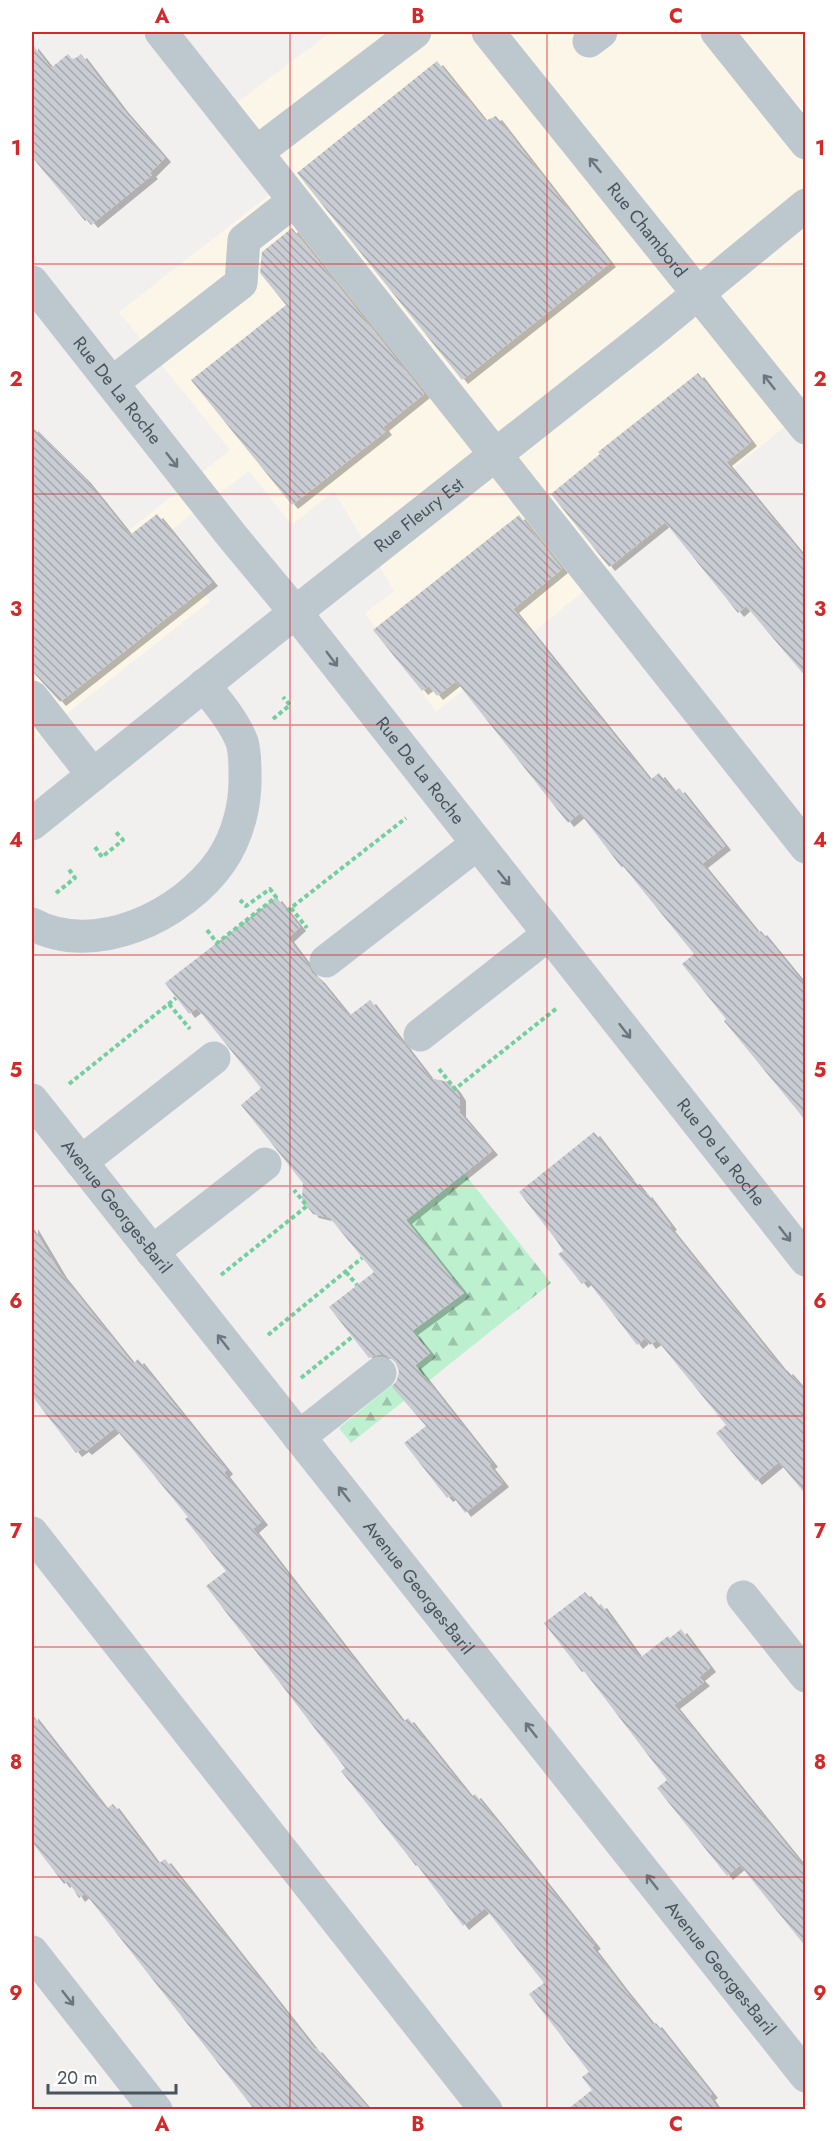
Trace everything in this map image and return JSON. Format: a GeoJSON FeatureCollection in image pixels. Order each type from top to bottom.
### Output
{"type":"FeatureCollection","features":[{"type":"Feature","properties":{"kind":"street"},"geometry":{"type":"LineString","coordinates":[[161,32],[806,847]]}},
{"type":"Feature","properties":{"kind":"street"},"geometry":{"type":"LineString","coordinates":[[257,152],[415,32]]}},
{"type":"Feature","properties":{"kind":"street","name":"Rue Chambord"},"geometry":{"type":"LineString","coordinates":[[488,32],[806,428]]}},
{"type":"Feature","properties":{"kind":"street"},"geometry":{"type":"LineString","coordinates":[[717,32],[806,143]]}},
{"type":"Feature","properties":{"kind":"street"},"geometry":{"type":"LineString","coordinates":[[112,383],[241,283],[244,240],[294,201]]}},
{"type":"Feature","properties":{"kind":"street","name":"Rue Fleury Est"},"geometry":{"type":"LineString","coordinates":[[32,824],[642,339],[806,205]]}},
{"type":"Feature","properties":{"kind":"street","name":"Rue De La Roche"},"geometry":{"type":"LineString","coordinates":[[32,282],[806,1260]]}},
{"type":"Feature","properties":{"kind":"street"},"geometry":{"type":"LineString","coordinates":[[32,924],[45,930],[76,936],[105,934],[134,927],[150,920],[182,899],[222,860],[241,815],[245,782],[244,754],[242,742],[235,727],[204,685]]}},
{"type":"Feature","properties":{"kind":"street"},"geometry":{"type":"LineString","coordinates":[[32,697],[93,775]]}},
{"type":"Feature","properties":{"kind":"street"},"geometry":{"type":"LineString","coordinates":[[326,961],[477,844]]}},
{"type":"Feature","properties":{"kind":"street"},"geometry":{"type":"LineString","coordinates":[[420,1035],[549,934]]}},
{"type":"Feature","properties":{"kind":"street"},"geometry":{"type":"LineString","coordinates":[[81,1162],[214,1058]]}},
{"type":"Feature","properties":{"kind":"street","name":"Avenue Georges-Baril"},"geometry":{"type":"LineString","coordinates":[[32,1100],[806,2076]]}},
{"type":"Feature","properties":{"kind":"street"},"geometry":{"type":"LineString","coordinates":[[152,1252],[265,1164]]}},
{"type":"Feature","properties":{"kind":"street"},"geometry":{"type":"LineString","coordinates":[[298,1437],[380,1373]]}},
{"type":"Feature","properties":{"kind":"street"},"geometry":{"type":"LineString","coordinates":[[32,1533],[486,2109]]}},
{"type":"Feature","properties":{"kind":"street"},"geometry":{"type":"LineString","coordinates":[[742,1597],[806,1676]]}},
{"type":"Feature","properties":{"kind":"street"},"geometry":{"type":"LineString","coordinates":[[32,1952],[156,2109]]}},
{"type":"Feature","properties":{"kind":"path"},"geometry":{"type":"LineString","coordinates":[[268,717],[271,721],[290,705],[283,697]]}},
{"type":"Feature","properties":{"kind":"path"},"geometry":{"type":"LineString","coordinates":[[287,911],[406,818]]}},
{"type":"Feature","properties":{"kind":"path"},"geometry":{"type":"LineString","coordinates":[[94,847],[102,857],[123,840],[115,831]]}},
{"type":"Feature","properties":{"kind":"path"},"geometry":{"type":"LineString","coordinates":[[51,897],[75,878],[68,868]]}},
{"type":"Feature","properties":{"kind":"path"},"geometry":{"type":"LineString","coordinates":[[205,928],[217,943],[276,897],[270,889],[246,906],[240,899],[243,896]]}},
{"type":"Feature","properties":{"kind":"path"},"geometry":{"type":"LineString","coordinates":[[64,1088],[176,998]]}},
{"type":"Feature","properties":{"kind":"path"},"geometry":{"type":"LineString","coordinates":[[454,1089],[557,1008]]}},
{"type":"Feature","properties":{"kind":"path"},"geometry":{"type":"LineString","coordinates":[[215,1279],[307,1206]]}},
{"type":"Feature","properties":{"kind":"path"},"geometry":{"type":"LineString","coordinates":[[263,1339],[362,1258]]}},
{"type":"Feature","properties":{"kind":"path"},"geometry":{"type":"LineString","coordinates":[[346,1272],[357,1285]]}},
{"type":"Feature","properties":{"kind":"path"},"geometry":{"type":"LineString","coordinates":[[296,1381],[352,1337]]}},
{"type":"Feature","properties":{"kind":"shaded area"},"geometry":{"type":"Polygon","coordinates":[[[331,32],[805,32],[805,410],[436,712],[365,613],[394,591],[334,491],[292,525],[249,471],[164,535],[210,601],[32,741],[32,608],[230,450],[119,312],[273,192],[235,104],[331,32]]]}},
{"type":"Feature","properties":{"kind":"green space"},"geometry":{"type":"Polygon","coordinates":[[[464,1173],[551,1283],[351,1443],[339,1428],[430,1354],[412,1331],[464,1293],[405,1220],[464,1173]]]}},
{"type":"Feature","properties":{"kind":"building"},"geometry":{"type":"Polygon","coordinates":[[[32,44],[51,68],[68,54],[73,60],[81,54],[122,108],[165,158],[150,173],[152,175],[92,224],[88,219],[85,221],[32,157],[32,44]]]}},
{"type":"Feature","properties":{"kind":"building"},"geometry":{"type":"Polygon","coordinates":[[[437,61],[485,121],[496,116],[610,263],[462,380],[297,173],[437,61]]]}},
{"type":"Feature","properties":{"kind":"building"},"geometry":{"type":"Polygon","coordinates":[[[292,228],[424,394],[383,427],[386,431],[292,505],[191,380],[286,305],[260,273],[262,252],[292,228]]]}},
{"type":"Feature","properties":{"kind":"building"},"geometry":{"type":"Polygon","coordinates":[[[698,373],[751,442],[726,462],[806,559],[806,677],[746,606],[738,613],[665,522],[609,567],[551,494],[600,454],[598,452],[698,373]]]}},
{"type":"Feature","properties":{"kind":"building"},"geometry":{"type":"Polygon","coordinates":[[[32,427],[85,479],[130,535],[157,514],[212,582],[60,702],[32,671],[32,427]]]}},
{"type":"Feature","properties":{"kind":"building"},"geometry":{"type":"Polygon","coordinates":[[[519,515],[562,569],[513,609],[650,780],[659,773],[674,792],[679,788],[725,846],[702,864],[758,933],[761,931],[806,986],[806,1121],[724,1021],[726,1019],[682,964],[694,954],[623,866],[622,868],[580,813],[568,823],[456,681],[437,696],[429,686],[422,691],[373,630],[519,515]]]}},
{"type":"Feature","properties":{"kind":"building"},"geometry":{"type":"Polygon","coordinates":[[[276,897],[300,927],[288,938],[312,973],[349,1016],[370,1000],[430,1078],[449,1082],[455,1089],[460,1097],[460,1113],[492,1151],[406,1220],[464,1293],[412,1331],[430,1353],[415,1365],[492,1463],[489,1465],[503,1483],[465,1513],[452,1495],[447,1498],[404,1443],[426,1426],[392,1387],[399,1371],[395,1362],[386,1355],[369,1358],[329,1307],[374,1272],[330,1218],[313,1214],[302,1200],[303,1183],[241,1105],[261,1088],[197,1008],[189,1014],[165,983],[276,897]]]}},
{"type":"Feature","properties":{"kind":"building"},"geometry":{"type":"Polygon","coordinates":[[[594,1132],[632,1181],[634,1180],[646,1193],[671,1226],[669,1227],[785,1372],[787,1370],[806,1392],[806,1495],[779,1462],[756,1481],[716,1433],[726,1425],[657,1340],[650,1345],[645,1338],[637,1345],[587,1280],[582,1284],[558,1254],[563,1251],[557,1241],[519,1192],[594,1132]]]}},
{"type":"Feature","properties":{"kind":"building"},"geometry":{"type":"Polygon","coordinates":[[[32,1225],[61,1274],[133,1364],[138,1359],[227,1470],[224,1473],[262,1521],[253,1529],[403,1722],[408,1718],[471,1797],[475,1794],[505,1831],[595,1945],[592,1947],[621,1985],[653,2025],[656,2023],[712,2094],[709,2096],[718,2109],[568,2109],[592,2090],[582,2077],[589,2072],[529,1994],[544,1983],[485,1908],[463,1926],[341,1771],[345,1768],[206,1586],[226,1571],[185,1519],[188,1517],[115,1428],[86,1451],[83,1448],[76,1453],[32,1396],[32,1225]]]}},
{"type":"Feature","properties":{"kind":"building"},"geometry":{"type":"Polygon","coordinates":[[[585,1592],[597,1606],[601,1604],[640,1658],[681,1629],[710,1668],[699,1677],[704,1682],[674,1705],[806,1869],[806,1947],[740,1865],[727,1876],[657,1788],[667,1780],[584,1671],[582,1672],[544,1623],[585,1592]]]}},
{"type":"Feature","properties":{"kind":"building"},"geometry":{"type":"Polygon","coordinates":[[[32,1714],[106,1809],[113,1804],[158,1864],[165,1859],[315,2049],[369,2109],[254,2109],[85,1893],[79,1898],[68,1881],[64,1884],[32,1842],[32,1714]]]}}]}
